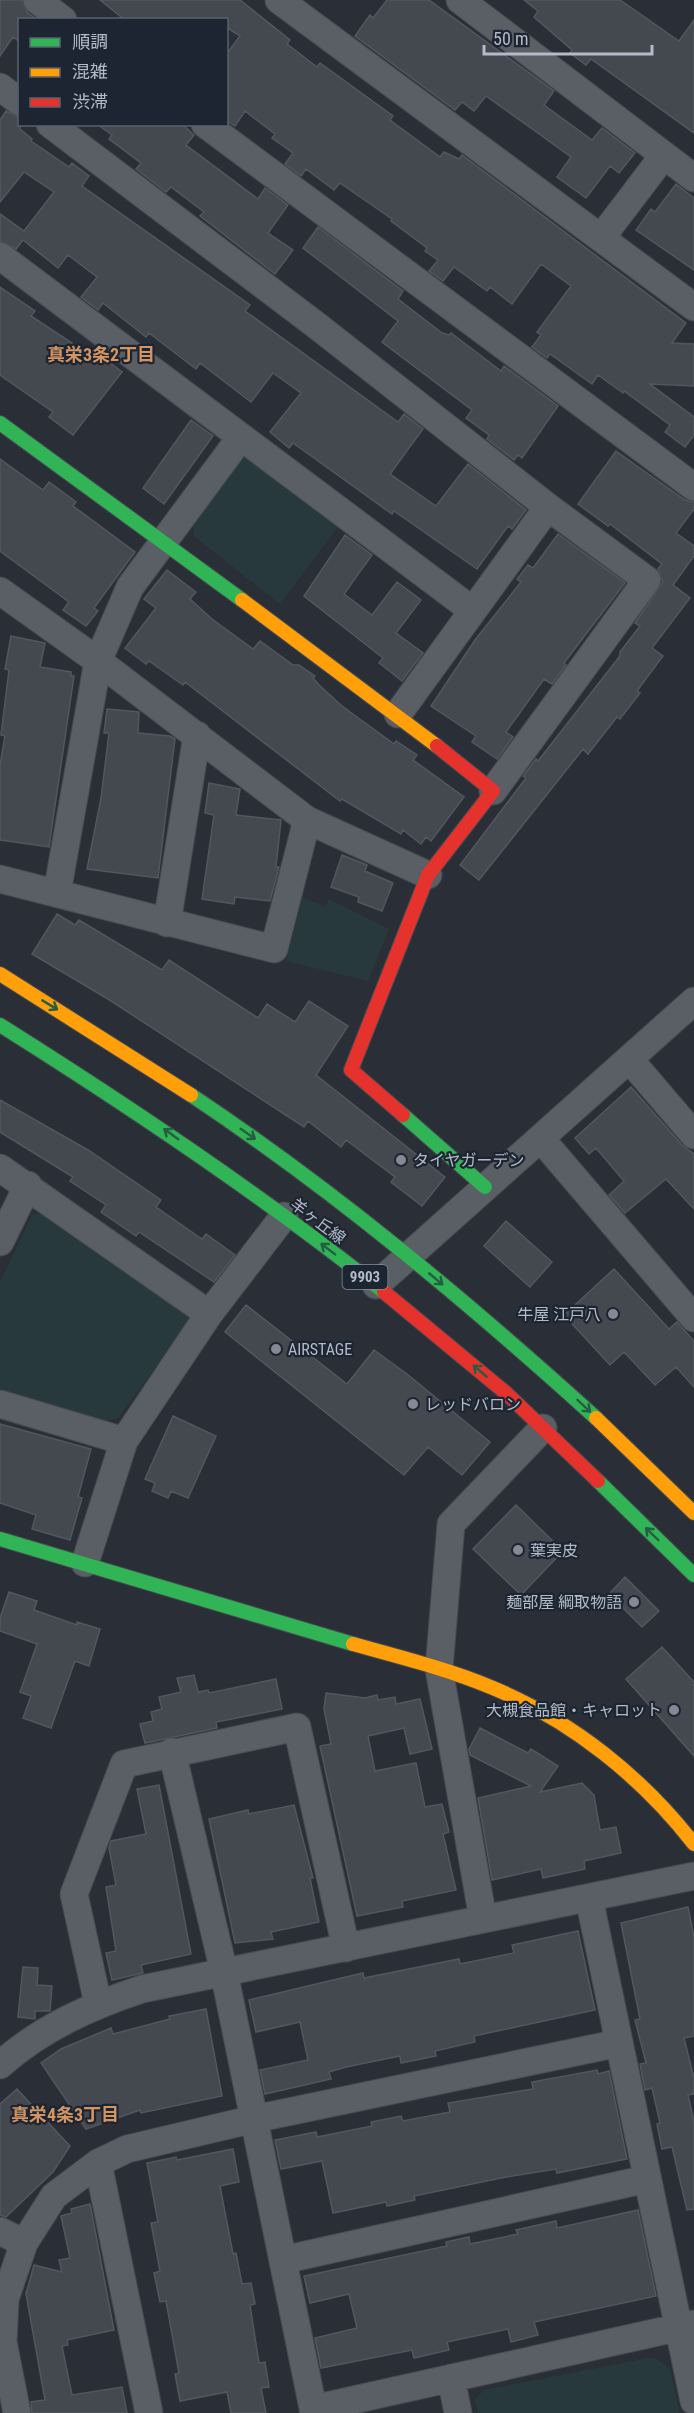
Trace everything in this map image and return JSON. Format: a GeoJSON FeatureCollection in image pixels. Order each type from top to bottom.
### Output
{"type":"FeatureCollection","features":[{"type":"Feature","properties":{"kind":"street"},"geometry":{"type":"LineString","coordinates":[[37,0],[60,18]]}},
{"type":"Feature","properties":{"kind":"street"},"geometry":{"type":"LineString","coordinates":[[279,0],[694,307]]}},
{"type":"Feature","properties":{"kind":"street"},"geometry":{"type":"LineString","coordinates":[[463,1],[694,178]]}},
{"type":"Feature","properties":{"kind":"street"},"geometry":{"type":"LineString","coordinates":[[0,87],[18,100]]}},
{"type":"Feature","properties":{"kind":"street"},"geometry":{"type":"LineString","coordinates":[[53,126],[316,325],[548,507],[647,580],[493,791],[428,875],[351,1070],[485,1186]]}},
{"type":"Feature","properties":{"kind":"street"},"geometry":{"type":"LineString","coordinates":[[208,126],[694,487]]}},
{"type":"Feature","properties":{"kind":"street"},"geometry":{"type":"LineString","coordinates":[[601,238],[664,155]]}},
{"type":"Feature","properties":{"kind":"street"},"geometry":{"type":"LineString","coordinates":[[0,256],[472,610]]}},
{"type":"Feature","properties":{"kind":"street"},"geometry":{"type":"LineString","coordinates":[[0,423],[398,714],[493,791]]}},
{"type":"Feature","properties":{"kind":"street"},"geometry":{"type":"LineString","coordinates":[[57,893],[98,661],[130,588],[241,437]]}},
{"type":"Feature","properties":{"kind":"street"},"geometry":{"type":"LineString","coordinates":[[398,714],[548,507]]}},
{"type":"Feature","properties":{"kind":"street"},"geometry":{"type":"LineString","coordinates":[[0,591],[98,661],[307,820],[428,875]]}},
{"type":"Feature","properties":{"kind":"street"},"geometry":{"type":"LineString","coordinates":[[167,923],[197,735]]}},
{"type":"Feature","properties":{"kind":"street"},"geometry":{"type":"LineString","coordinates":[[0,879],[274,949],[307,820]]}},
{"type":"Feature","properties":{"kind":"street","name":"羊ヶ丘線"},"geometry":{"type":"LineString","coordinates":[[0,974],[126,1051],[298,1169],[408,1255],[562,1386],[654,1471],[694,1513]]}},
{"type":"Feature","properties":{"kind":"street"},"geometry":{"type":"LineString","coordinates":[[376,1285],[694,1001]]}},
{"type":"Feature","properties":{"kind":"street","name":"羊ヶ丘線"},"geometry":{"type":"LineString","coordinates":[[0,1025],[157,1124],[376,1285],[478,1369],[543,1428],[694,1575]]}},
{"type":"Feature","properties":{"kind":"street"},"geometry":{"type":"LineString","coordinates":[[629,1059],[694,1135]]}},
{"type":"Feature","properties":{"kind":"street"},"geometry":{"type":"LineString","coordinates":[[541,1139],[694,1318]]}},
{"type":"Feature","properties":{"kind":"street"},"geometry":{"type":"LineString","coordinates":[[0,1168],[28,1185],[209,1314]]}},
{"type":"Feature","properties":{"kind":"street"},"geometry":{"type":"LineString","coordinates":[[0,1242],[28,1185]]}},
{"type":"Feature","properties":{"kind":"street"},"geometry":{"type":"LineString","coordinates":[[85,1563],[124,1441],[209,1314],[284,1216]]}},
{"type":"Feature","properties":{"kind":"street"},"geometry":{"type":"LineString","coordinates":[[0,1404],[124,1441]]}},
{"type":"Feature","properties":{"kind":"street"},"geometry":{"type":"LineString","coordinates":[[483,1920],[439,1669],[451,1524],[543,1428]]}},
{"type":"Feature","properties":{"kind":"street"},"geometry":{"type":"LineString","coordinates":[[0,1539],[439,1669],[507,1695],[577,1735],[626,1772],[682,1827],[694,1844]]}},
{"type":"Feature","properties":{"kind":"street"},"geometry":{"type":"LineString","coordinates":[[98,2004],[74,1894],[124,1764],[172,1752],[297,1726],[346,1948]]}},
{"type":"Feature","properties":{"kind":"street"},"geometry":{"type":"LineString","coordinates":[[172,1752],[224,1972],[314,2411],[686,2326]]}},
{"type":"Feature","properties":{"kind":"street"},"geometry":{"type":"LineString","coordinates":[[682,1827],[694,1817]]}},
{"type":"Feature","properties":{"kind":"street"},"geometry":{"type":"LineString","coordinates":[[0,2065],[16,2050],[56,2026],[98,2004],[142,1989],[694,1876]]}},
{"type":"Feature","properties":{"kind":"street"},"geometry":{"type":"LineString","coordinates":[[589,1898],[647,2179],[686,2326],[694,2401]]}},
{"type":"Feature","properties":{"kind":"street"},"geometry":{"type":"LineString","coordinates":[[17,2413],[3,2342],[5,2299],[24,2243],[54,2196],[98,2163],[127,2150],[254,2119],[619,2043]]}},
{"type":"Feature","properties":{"kind":"street"},"geometry":{"type":"LineString","coordinates":[[98,2163],[150,2413]]}},
{"type":"Feature","properties":{"kind":"street"},"geometry":{"type":"LineString","coordinates":[[283,2260],[647,2179]]}},
{"type":"Feature","properties":{"kind":"street"},"geometry":{"type":"LineString","coordinates":[[0,2231],[24,2243]]}},
{"type":"Feature","properties":{"kind":"street"},"geometry":{"type":"LineString","coordinates":[[451,2378],[458,2413]]}},
{"type":"Feature","properties":{"kind":"shaded area"},"geometry":{"type":"Polygon","coordinates":[[[245,458],[256,458],[340,524],[280,604],[194,536],[193,526],[237,462],[245,458]]]}},
{"type":"Feature","properties":{"kind":"shaded area"},"geometry":{"type":"Polygon","coordinates":[[[303,897],[325,907],[329,899],[389,929],[368,981],[286,961],[303,897]]]}},
{"type":"Feature","properties":{"kind":"shaded area"},"geometry":{"type":"Polygon","coordinates":[[[46,1213],[188,1316],[188,1324],[118,1418],[105,1421],[0,1389],[0,1282],[32,1215],[46,1213]]]}},
{"type":"Feature","properties":{"kind":"shaded area"},"geometry":{"type":"Polygon","coordinates":[[[654,2357],[670,2369],[680,2413],[478,2413],[475,2399],[484,2390],[654,2357]]]}},
{"type":"Feature","properties":{"kind":"building"},"geometry":{"type":"Polygon","coordinates":[[[0,0],[22,0],[27,12],[34,18],[18,18],[18,41],[13,37],[0,56],[0,0]]]}},
{"type":"Feature","properties":{"kind":"building"},"geometry":{"type":"Polygon","coordinates":[[[100,0],[240,0],[290,40],[287,44],[317,67],[320,63],[393,116],[390,120],[440,157],[444,152],[459,159],[462,155],[686,323],[672,343],[694,344],[694,386],[650,384],[694,417],[694,435],[685,447],[665,432],[670,425],[624,391],[623,393],[598,375],[592,384],[550,354],[547,358],[532,347],[541,335],[537,332],[571,286],[541,264],[512,304],[490,287],[487,291],[454,267],[443,281],[429,271],[438,260],[425,251],[427,248],[391,221],[392,219],[340,183],[334,190],[306,169],[301,176],[285,164],[293,153],[272,138],[275,134],[245,111],[235,126],[228,121],[228,52],[240,36],[228,28],[228,18],[122,18],[100,0]]]}},
{"type":"Feature","properties":{"kind":"building"},"geometry":{"type":"Polygon","coordinates":[[[387,0],[429,0],[554,91],[544,105],[592,140],[602,128],[635,153],[619,173],[610,166],[586,198],[557,177],[571,157],[486,96],[474,111],[462,102],[455,110],[355,36],[370,15],[373,18],[387,0]]]}},
{"type":"Feature","properties":{"kind":"building"},"geometry":{"type":"Polygon","coordinates":[[[524,0],[620,0],[679,41],[694,20],[694,133],[591,59],[586,65],[570,53],[572,50],[534,17],[538,11],[524,0]]]}},
{"type":"Feature","properties":{"kind":"building"},"geometry":{"type":"Polygon","coordinates":[[[6,111],[18,117],[18,126],[32,139],[31,141],[69,167],[72,163],[89,176],[82,186],[250,305],[245,311],[398,422],[404,414],[423,429],[390,474],[436,506],[468,464],[526,510],[512,529],[508,526],[477,569],[394,511],[392,514],[293,443],[289,448],[270,432],[301,393],[273,373],[251,402],[200,363],[196,369],[149,333],[146,337],[103,303],[98,310],[81,297],[97,277],[68,255],[58,268],[23,240],[16,249],[0,241],[0,214],[24,231],[54,192],[24,172],[0,202],[0,120],[6,111]]]}},
{"type":"Feature","properties":{"kind":"building"},"geometry":{"type":"Polygon","coordinates":[[[100,126],[184,126],[194,135],[186,145],[258,199],[265,188],[288,205],[268,233],[293,250],[275,274],[200,216],[204,212],[171,187],[166,192],[136,169],[141,163],[109,139],[112,135],[100,126]]]}},
{"type":"Feature","properties":{"kind":"building"},"geometry":{"type":"Polygon","coordinates":[[[676,184],[694,198],[694,270],[636,230],[651,209],[655,212],[676,184]]]}},
{"type":"Feature","properties":{"kind":"building"},"geometry":{"type":"Polygon","coordinates":[[[318,227],[403,291],[398,299],[442,333],[449,335],[451,333],[501,371],[504,366],[558,406],[522,458],[518,455],[514,460],[487,439],[489,435],[466,418],[472,410],[382,342],[398,321],[303,248],[318,227]]]}},
{"type":"Feature","properties":{"kind":"building"},"geometry":{"type":"Polygon","coordinates":[[[0,287],[35,311],[31,316],[102,363],[105,359],[122,372],[73,435],[49,417],[53,412],[0,375],[0,287]]]}},
{"type":"Feature","properties":{"kind":"building"},"geometry":{"type":"Polygon","coordinates":[[[191,420],[213,436],[164,504],[143,488],[191,420]]]}},
{"type":"Feature","properties":{"kind":"building"},"geometry":{"type":"Polygon","coordinates":[[[616,451],[685,500],[694,502],[694,509],[676,533],[694,546],[694,556],[673,585],[690,598],[652,648],[663,656],[637,691],[640,693],[620,719],[617,717],[588,754],[583,749],[479,880],[460,865],[526,778],[523,776],[536,759],[538,761],[620,656],[620,652],[640,626],[635,623],[663,582],[658,569],[662,564],[610,524],[608,526],[578,504],[616,451]]]}},
{"type":"Feature","properties":{"kind":"building"},"geometry":{"type":"Polygon","coordinates":[[[0,459],[43,490],[49,482],[76,502],[73,506],[135,552],[94,608],[98,611],[86,626],[63,610],[69,602],[0,551],[0,459]]]}},
{"type":"Feature","properties":{"kind":"building"},"geometry":{"type":"Polygon","coordinates":[[[558,534],[625,583],[564,663],[566,665],[552,684],[544,679],[506,732],[513,737],[497,759],[472,742],[476,736],[431,706],[475,640],[521,582],[517,579],[528,565],[533,568],[558,534]]]}},
{"type":"Feature","properties":{"kind":"building"},"geometry":{"type":"Polygon","coordinates":[[[345,535],[372,555],[344,594],[372,615],[397,582],[421,600],[396,633],[423,653],[402,681],[379,663],[383,658],[304,596],[345,535]]]}},
{"type":"Feature","properties":{"kind":"building"},"geometry":{"type":"Polygon","coordinates":[[[167,570],[196,592],[190,599],[212,619],[253,649],[260,641],[293,665],[299,665],[315,676],[313,678],[319,685],[342,706],[394,744],[396,741],[417,755],[413,760],[464,797],[431,841],[426,837],[421,844],[403,830],[401,834],[342,799],[340,801],[185,682],[183,685],[149,661],[146,664],[125,648],[156,608],[144,599],[167,570]]]}},
{"type":"Feature","properties":{"kind":"building"},"geometry":{"type":"Polygon","coordinates":[[[11,636],[45,643],[40,667],[71,672],[71,676],[74,676],[49,847],[0,840],[0,765],[5,736],[1,735],[9,670],[5,669],[11,636]]]}},
{"type":"Feature","properties":{"kind":"building"},"geometry":{"type":"Polygon","coordinates":[[[107,709],[139,712],[138,733],[170,736],[175,739],[158,878],[87,869],[101,798],[109,733],[104,733],[107,709]]]}},
{"type":"Feature","properties":{"kind":"building"},"geometry":{"type":"Polygon","coordinates":[[[209,783],[240,789],[236,815],[281,820],[276,867],[279,867],[270,901],[235,897],[234,904],[202,899],[214,815],[205,813],[209,783]]]}},
{"type":"Feature","properties":{"kind":"building"},"geometry":{"type":"Polygon","coordinates":[[[342,855],[367,865],[365,871],[393,883],[382,911],[358,902],[359,897],[331,887],[342,855]]]}},
{"type":"Feature","properties":{"kind":"building"},"geometry":{"type":"Polygon","coordinates":[[[57,914],[75,925],[79,920],[162,970],[169,960],[258,1018],[267,1004],[295,1022],[309,1001],[348,1026],[316,1075],[445,1177],[422,1206],[391,1182],[395,1177],[346,1140],[341,1147],[308,1121],[304,1127],[108,999],[32,954],[57,914]]]}},
{"type":"Feature","properties":{"kind":"building"},"geometry":{"type":"Polygon","coordinates":[[[631,1087],[682,1145],[694,1154],[694,1209],[666,1179],[625,1213],[609,1195],[624,1181],[596,1148],[589,1154],[575,1138],[631,1087]]]}},
{"type":"Feature","properties":{"kind":"building"},"geometry":{"type":"Polygon","coordinates":[[[0,1100],[88,1150],[161,1200],[156,1207],[202,1239],[206,1234],[235,1255],[214,1282],[139,1232],[136,1236],[101,1212],[106,1205],[70,1181],[73,1177],[0,1132],[0,1100]]]}},
{"type":"Feature","properties":{"kind":"building"},"geometry":{"type":"Polygon","coordinates":[[[506,1221],[552,1262],[530,1287],[484,1246],[506,1221]]]}},
{"type":"Feature","properties":{"kind":"building"},"geometry":{"type":"Polygon","coordinates":[[[614,1269],[669,1329],[677,1322],[694,1341],[694,1387],[676,1367],[655,1385],[624,1352],[610,1365],[564,1315],[614,1269]]]}},
{"type":"Feature","properties":{"kind":"building"},"geometry":{"type":"Polygon","coordinates":[[[246,1305],[347,1384],[374,1350],[490,1442],[462,1475],[428,1447],[404,1475],[225,1332],[246,1305]]]}},
{"type":"Feature","properties":{"kind":"building"},"geometry":{"type":"Polygon","coordinates":[[[173,1416],[216,1436],[188,1498],[171,1491],[168,1498],[152,1491],[155,1483],[145,1479],[173,1416]]]}},
{"type":"Feature","properties":{"kind":"building"},"geometry":{"type":"Polygon","coordinates":[[[0,1424],[91,1449],[78,1497],[82,1498],[70,1540],[32,1529],[36,1515],[0,1503],[0,1424]]]}},
{"type":"Feature","properties":{"kind":"building","name":"葉実皮"},"geometry":{"type":"Polygon","coordinates":[[[516,1505],[563,1551],[521,1595],[473,1549],[516,1505]]]}},
{"type":"Feature","properties":{"kind":"building","name":"麺部屋 綱取物語"},"geometry":{"type":"Polygon","coordinates":[[[625,1577],[659,1611],[642,1627],[609,1594],[625,1577]]]}},
{"type":"Feature","properties":{"kind":"building"},"geometry":{"type":"Polygon","coordinates":[[[9,1592],[37,1601],[34,1610],[77,1625],[77,1622],[100,1629],[89,1666],[75,1661],[51,1728],[23,1718],[31,1696],[20,1692],[37,1644],[0,1631],[0,1618],[9,1592]]]}},
{"type":"Feature","properties":{"kind":"building","name":"大槻食品館・キャロット"},"geometry":{"type":"Polygon","coordinates":[[[662,1647],[694,1682],[694,1756],[626,1679],[662,1647]]]}},
{"type":"Feature","properties":{"kind":"building"},"geometry":{"type":"Polygon","coordinates":[[[194,1675],[198,1692],[208,1690],[209,1693],[276,1679],[282,1709],[216,1722],[217,1728],[145,1743],[140,1724],[153,1721],[151,1712],[162,1709],[159,1697],[181,1692],[177,1678],[194,1675]]]}},
{"type":"Feature","properties":{"kind":"building"},"geometry":{"type":"Polygon","coordinates":[[[326,1693],[365,1698],[377,1695],[378,1700],[395,1697],[396,1704],[420,1699],[432,1749],[410,1754],[404,1728],[368,1736],[375,1771],[416,1763],[425,1807],[442,1804],[449,1832],[443,1834],[456,1890],[402,1901],[403,1907],[357,1916],[320,1746],[331,1744],[324,1709],[326,1693]]]}},
{"type":"Feature","properties":{"kind":"building"},"geometry":{"type":"Polygon","coordinates":[[[480,1728],[528,1753],[531,1749],[558,1766],[540,1792],[582,1783],[594,1795],[600,1830],[616,1827],[621,1853],[584,1861],[585,1869],[543,1878],[541,1869],[492,1880],[478,1798],[531,1786],[470,1755],[469,1749],[480,1728]]]}},
{"type":"Feature","properties":{"kind":"building"},"geometry":{"type":"Polygon","coordinates":[[[159,1785],[191,1954],[141,1965],[143,1973],[112,1980],[106,1953],[116,1951],[106,1887],[116,1885],[109,1848],[111,1841],[146,1834],[137,1789],[159,1785]]]}},
{"type":"Feature","properties":{"kind":"building"},"geometry":{"type":"Polygon","coordinates":[[[294,1805],[313,1878],[310,1878],[319,1922],[271,1932],[273,1939],[235,1943],[209,1819],[248,1810],[249,1814],[294,1805]]]}},
{"type":"Feature","properties":{"kind":"building"},"geometry":{"type":"Polygon","coordinates":[[[688,1907],[694,1937],[694,2036],[684,2038],[694,2078],[694,2094],[688,2095],[694,2122],[694,2209],[687,2210],[672,2147],[662,2149],[657,2124],[660,2123],[652,2088],[645,2090],[640,2064],[646,2063],[635,2020],[640,2019],[621,1923],[688,1907]]]}},
{"type":"Feature","properties":{"kind":"building"},"geometry":{"type":"Polygon","coordinates":[[[578,1931],[595,2010],[474,2036],[475,2042],[435,2051],[436,2056],[401,2063],[400,2056],[346,2067],[329,2072],[331,2079],[265,2094],[260,2070],[308,2060],[300,2022],[256,2032],[249,2000],[363,1973],[364,1978],[459,1959],[460,1964],[514,1953],[512,1945],[578,1931]]]}},
{"type":"Feature","properties":{"kind":"building"},"geometry":{"type":"Polygon","coordinates":[[[23,1967],[38,1968],[37,1985],[52,1986],[50,2011],[35,2011],[35,2019],[18,2017],[23,1967]]]}},
{"type":"Feature","properties":{"kind":"building"},"geometry":{"type":"Polygon","coordinates":[[[206,2009],[222,2096],[141,2113],[140,2110],[86,2129],[41,2063],[61,2049],[111,2028],[113,2034],[170,2019],[169,2016],[206,2009]]]}},
{"type":"Feature","properties":{"kind":"building"},"geometry":{"type":"Polygon","coordinates":[[[597,2070],[598,2074],[609,2071],[627,2159],[557,2173],[556,2169],[506,2177],[414,2196],[415,2200],[387,2206],[386,2202],[333,2213],[322,2161],[281,2169],[275,2140],[316,2132],[317,2137],[372,2126],[371,2122],[401,2116],[403,2121],[450,2112],[448,2103],[533,2089],[532,2082],[597,2070]]]}},
{"type":"Feature","properties":{"kind":"building"},"geometry":{"type":"Polygon","coordinates":[[[17,2089],[70,2146],[53,2172],[6,2217],[0,2215],[0,2104],[17,2089]]]}},
{"type":"Feature","properties":{"kind":"building"},"geometry":{"type":"Polygon","coordinates":[[[233,2149],[239,2182],[220,2186],[233,2254],[236,2253],[242,2284],[251,2283],[255,2304],[250,2305],[259,2363],[265,2362],[269,2387],[261,2388],[266,2413],[231,2413],[227,2392],[180,2401],[175,2374],[179,2373],[166,2301],[160,2302],[154,2273],[160,2271],[151,2223],[158,2222],[147,2163],[176,2157],[177,2160],[233,2149]]]}},
{"type":"Feature","properties":{"kind":"building"},"geometry":{"type":"Polygon","coordinates":[[[90,2204],[114,2330],[67,2340],[68,2345],[62,2346],[72,2395],[122,2387],[127,2413],[32,2413],[31,2402],[45,2400],[26,2294],[34,2265],[62,2272],[59,2260],[70,2258],[61,2216],[72,2213],[71,2209],[90,2204]]]}},
{"type":"Feature","properties":{"kind":"building"},"geometry":{"type":"Polygon","coordinates":[[[638,2210],[656,2296],[534,2322],[538,2335],[511,2342],[508,2329],[447,2342],[449,2350],[414,2358],[412,2350],[321,2368],[315,2338],[357,2328],[349,2294],[310,2303],[304,2276],[447,2246],[446,2242],[469,2237],[470,2244],[518,2234],[516,2230],[556,2221],[557,2228],[638,2210]]]}},
{"type":"Feature","properties":{"kind":"traffic: fast"},"geometry":{"type":"LineString","coordinates":[[0,423],[242,600]]}},
{"type":"Feature","properties":{"kind":"traffic: fast"},"geometry":{"type":"LineString","coordinates":[[0,1025],[196,1153],[291,1221],[384,1292]]}},
{"type":"Feature","properties":{"kind":"traffic: fast"},"geometry":{"type":"LineString","coordinates":[[191,1095],[297,1170],[400,1249],[596,1418]]}},
{"type":"Feature","properties":{"kind":"traffic: fast"},"geometry":{"type":"LineString","coordinates":[[403,1115],[485,1187]]}},
{"type":"Feature","properties":{"kind":"traffic: fast"},"geometry":{"type":"LineString","coordinates":[[598,1481],[694,1575]]}},
{"type":"Feature","properties":{"kind":"traffic: fast"},"geometry":{"type":"LineString","coordinates":[[0,1539],[353,1644]]}},
{"type":"Feature","properties":{"kind":"traffic: slow"},"geometry":{"type":"LineString","coordinates":[[242,600],[437,746]]}},
{"type":"Feature","properties":{"kind":"traffic: slow"},"geometry":{"type":"LineString","coordinates":[[0,974],[191,1095]]}},
{"type":"Feature","properties":{"kind":"traffic: slow"},"geometry":{"type":"LineString","coordinates":[[596,1418],[694,1513]]}},
{"type":"Feature","properties":{"kind":"traffic: slow"},"geometry":{"type":"LineString","coordinates":[[353,1644],[476,1681],[522,1701],[550,1717],[578,1734],[628,1774],[674,1819],[694,1844]]}},
{"type":"Feature","properties":{"kind":"traffic: jam"},"geometry":{"type":"LineString","coordinates":[[403,1115],[351,1070],[428,875],[493,791],[437,746]]}},
{"type":"Feature","properties":{"kind":"traffic: jam"},"geometry":{"type":"LineString","coordinates":[[384,1292],[506,1393],[598,1481]]}},
{"type":"Feature","properties":{"kind":"place","name":"タイヤガーデン"},"geometry":{"type":"Point","coordinates":[401,1160]}},
{"type":"Feature","properties":{"kind":"place","name":"牛屋 江戸八"},"geometry":{"type":"Point","coordinates":[613,1314]}},
{"type":"Feature","properties":{"kind":"place","name":"AIRSTAGE"},"geometry":{"type":"Point","coordinates":[276,1349]}},
{"type":"Feature","properties":{"kind":"place","name":"レッドバロン"},"geometry":{"type":"Point","coordinates":[413,1404]}},
{"type":"Feature","properties":{"kind":"place","name":"葉実皮"},"geometry":{"type":"Point","coordinates":[518,1550]}},
{"type":"Feature","properties":{"kind":"place","name":"麺部屋 綱取物語"},"geometry":{"type":"Point","coordinates":[634,1602]}},
{"type":"Feature","properties":{"kind":"place","name":"大槻食品館・キャロット"},"geometry":{"type":"Point","coordinates":[674,1710]}},
{"type":"Feature","properties":{"kind":"district","name":"真栄3条2丁目"},"geometry":{"type":"Point","coordinates":[101,354]}},
{"type":"Feature","properties":{"kind":"district","name":"真栄4条3丁目"},"geometry":{"type":"Point","coordinates":[65,2114]}}]}
